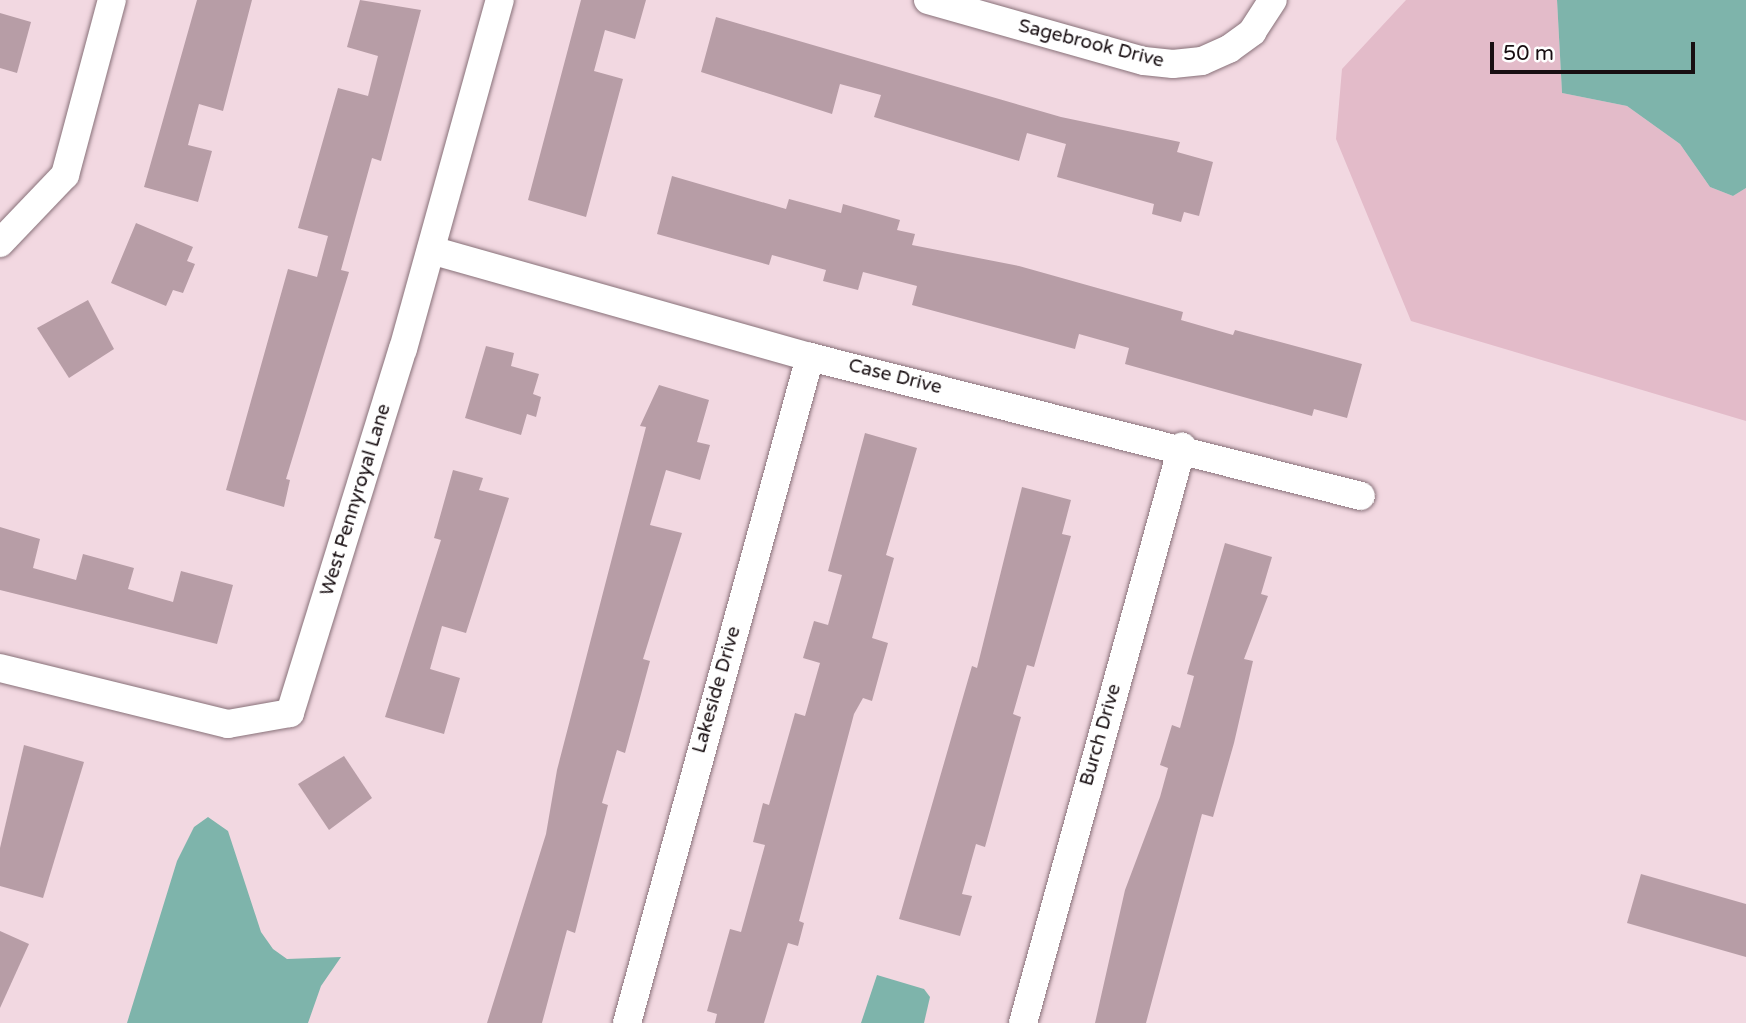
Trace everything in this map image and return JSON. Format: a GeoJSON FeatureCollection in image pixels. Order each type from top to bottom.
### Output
{"type":"FeatureCollection","features":[{"type":"Feature","properties":{"kind":"street"},"geometry":{"type":"LineString","coordinates":[[0,243],[65,175],[112,0]]}},
{"type":"Feature","properties":{"kind":"street","name":"West Pennyroyal Lane"},"geometry":{"type":"LineString","coordinates":[[0,668],[228,724],[290,713],[430,250],[500,0]]}},
{"type":"Feature","properties":{"kind":"street","name":"Sagebrook Drive"},"geometry":{"type":"LineString","coordinates":[[928,0],[1144,61],[1173,64],[1202,61],[1229,49],[1252,32],[1273,0]]}},
{"type":"Feature","properties":{"kind":"street","name":"Case Drive"},"geometry":{"type":"LineString","coordinates":[[430,250],[810,357],[1182,447],[1361,496]]}},
{"type":"Feature","properties":{"kind":"street","name":"Lakeside Drive"},"geometry":{"type":"LineString","coordinates":[[627,1023],[810,357]]}},
{"type":"Feature","properties":{"kind":"street","name":"Burch Drive"},"geometry":{"type":"LineString","coordinates":[[1023,1023],[1182,447]]}},
{"type":"Feature","properties":{"kind":"shaded area"},"geometry":{"type":"Polygon","coordinates":[[[1406,0],[1557,0],[1562,93],[1627,106],[1680,144],[1710,187],[1733,196],[1746,188],[1746,421],[1411,321],[1336,139],[1342,69],[1406,0]]]}},
{"type":"Feature","properties":{"kind":"shaded area"},"geometry":{"type":"Polygon","coordinates":[[[1557,0],[1746,0],[1746,188],[1733,196],[1710,187],[1680,144],[1627,106],[1562,93],[1557,0]]]}},
{"type":"Feature","properties":{"kind":"shaded area"},"geometry":{"type":"Polygon","coordinates":[[[208,817],[228,831],[261,932],[273,949],[287,959],[341,957],[321,986],[308,1023],[127,1023],[177,861],[194,827],[208,817]]]}},
{"type":"Feature","properties":{"kind":"shaded area"},"geometry":{"type":"Polygon","coordinates":[[[877,975],[924,989],[930,997],[924,1023],[861,1023],[877,975]]]}},
{"type":"Feature","properties":{"kind":"building"},"geometry":{"type":"Polygon","coordinates":[[[197,0],[252,0],[223,111],[199,104],[188,145],[212,151],[198,202],[144,187],[197,0]]]}},
{"type":"Feature","properties":{"kind":"building"},"geometry":{"type":"Polygon","coordinates":[[[360,0],[421,10],[381,161],[372,158],[341,270],[349,272],[286,479],[290,480],[284,507],[226,490],[288,269],[317,277],[328,236],[298,228],[338,88],[368,96],[378,56],[347,47],[360,0]]]}},
{"type":"Feature","properties":{"kind":"building"},"geometry":{"type":"Polygon","coordinates":[[[581,0],[646,0],[635,39],[605,30],[594,71],[623,79],[586,217],[528,200],[581,0]]]}},
{"type":"Feature","properties":{"kind":"building"},"geometry":{"type":"Polygon","coordinates":[[[0,13],[31,22],[17,73],[0,68],[0,13]]]}},
{"type":"Feature","properties":{"kind":"building"},"geometry":{"type":"Polygon","coordinates":[[[716,17],[1061,117],[1180,142],[1177,152],[1213,162],[1199,216],[1184,212],[1181,222],[1152,214],[1154,204],[1057,177],[1066,144],[1027,133],[1019,161],[874,117],[881,95],[840,84],[832,114],[701,72],[716,17]]]}},
{"type":"Feature","properties":{"kind":"building"},"geometry":{"type":"Polygon","coordinates":[[[672,176],[786,209],[789,199],[841,213],[843,204],[900,220],[897,230],[915,234],[912,245],[1019,266],[1183,312],[1181,320],[1233,335],[1235,330],[1362,364],[1347,418],[1314,409],[1312,416],[1125,364],[1129,348],[1079,334],[1075,349],[912,305],[917,286],[863,272],[858,290],[823,281],[826,270],[772,255],[769,265],[657,234],[672,176]]]}},
{"type":"Feature","properties":{"kind":"building"},"geometry":{"type":"Polygon","coordinates":[[[136,223],[193,247],[187,261],[195,264],[183,293],[173,290],[166,306],[111,283],[136,223]]]}},
{"type":"Feature","properties":{"kind":"building"},"geometry":{"type":"Polygon","coordinates":[[[88,300],[114,349],[69,378],[37,328],[88,300]]]}},
{"type":"Feature","properties":{"kind":"building"},"geometry":{"type":"Polygon","coordinates":[[[486,346],[514,353],[511,366],[539,374],[533,394],[541,397],[536,417],[527,414],[521,435],[465,418],[486,346]]]}},
{"type":"Feature","properties":{"kind":"building"},"geometry":{"type":"Polygon","coordinates":[[[659,385],[709,400],[697,442],[710,445],[700,480],[666,470],[650,525],[682,533],[643,659],[650,661],[625,753],[617,750],[602,803],[608,805],[575,933],[567,930],[542,1023],[487,1023],[546,834],[557,770],[646,427],[640,426],[659,385]]]}},
{"type":"Feature","properties":{"kind":"building"},"geometry":{"type":"Polygon","coordinates":[[[865,433],[917,448],[886,555],[894,558],[872,638],[888,643],[872,701],[863,698],[854,714],[799,921],[804,923],[798,946],[788,943],[764,1023],[715,1023],[717,1014],[707,1011],[730,929],[741,932],[765,845],[753,842],[763,803],[769,805],[795,713],[805,716],[820,663],[803,658],[814,621],[828,625],[842,575],[828,571],[865,433]]]}},
{"type":"Feature","properties":{"kind":"building"},"geometry":{"type":"Polygon","coordinates":[[[453,470],[483,478],[479,490],[509,498],[466,633],[442,626],[430,669],[460,678],[444,734],[385,717],[441,540],[434,538],[453,470]]]}},
{"type":"Feature","properties":{"kind":"building"},"geometry":{"type":"Polygon","coordinates":[[[1022,487],[1071,500],[1062,534],[1071,536],[1034,667],[1027,665],[1013,714],[1021,717],[985,847],[976,844],[962,894],[972,896],[960,936],[899,919],[972,666],[977,668],[1022,487]]]}},
{"type":"Feature","properties":{"kind":"building"},"geometry":{"type":"Polygon","coordinates":[[[0,527],[40,539],[33,568],[76,580],[83,554],[134,568],[128,589],[173,602],[181,571],[233,585],[217,644],[0,590],[0,527]]]}},
{"type":"Feature","properties":{"kind":"building"},"geometry":{"type":"Polygon","coordinates":[[[1225,543],[1272,557],[1261,594],[1268,596],[1244,659],[1253,661],[1234,743],[1213,817],[1202,814],[1146,1023],[1095,1023],[1125,890],[1160,797],[1168,768],[1160,765],[1172,725],[1180,728],[1194,676],[1187,674],[1225,543]]]}},
{"type":"Feature","properties":{"kind":"building"},"geometry":{"type":"Polygon","coordinates":[[[24,745],[84,762],[43,898],[0,886],[0,848],[24,745]]]}},
{"type":"Feature","properties":{"kind":"building"},"geometry":{"type":"Polygon","coordinates":[[[344,756],[372,798],[329,830],[298,784],[344,756]]]}},
{"type":"Feature","properties":{"kind":"building"},"geometry":{"type":"Polygon","coordinates":[[[1641,874],[1746,904],[1746,957],[1627,923],[1641,874]]]}},
{"type":"Feature","properties":{"kind":"building"},"geometry":{"type":"Polygon","coordinates":[[[0,931],[29,944],[0,1008],[0,931]]]}}]}
